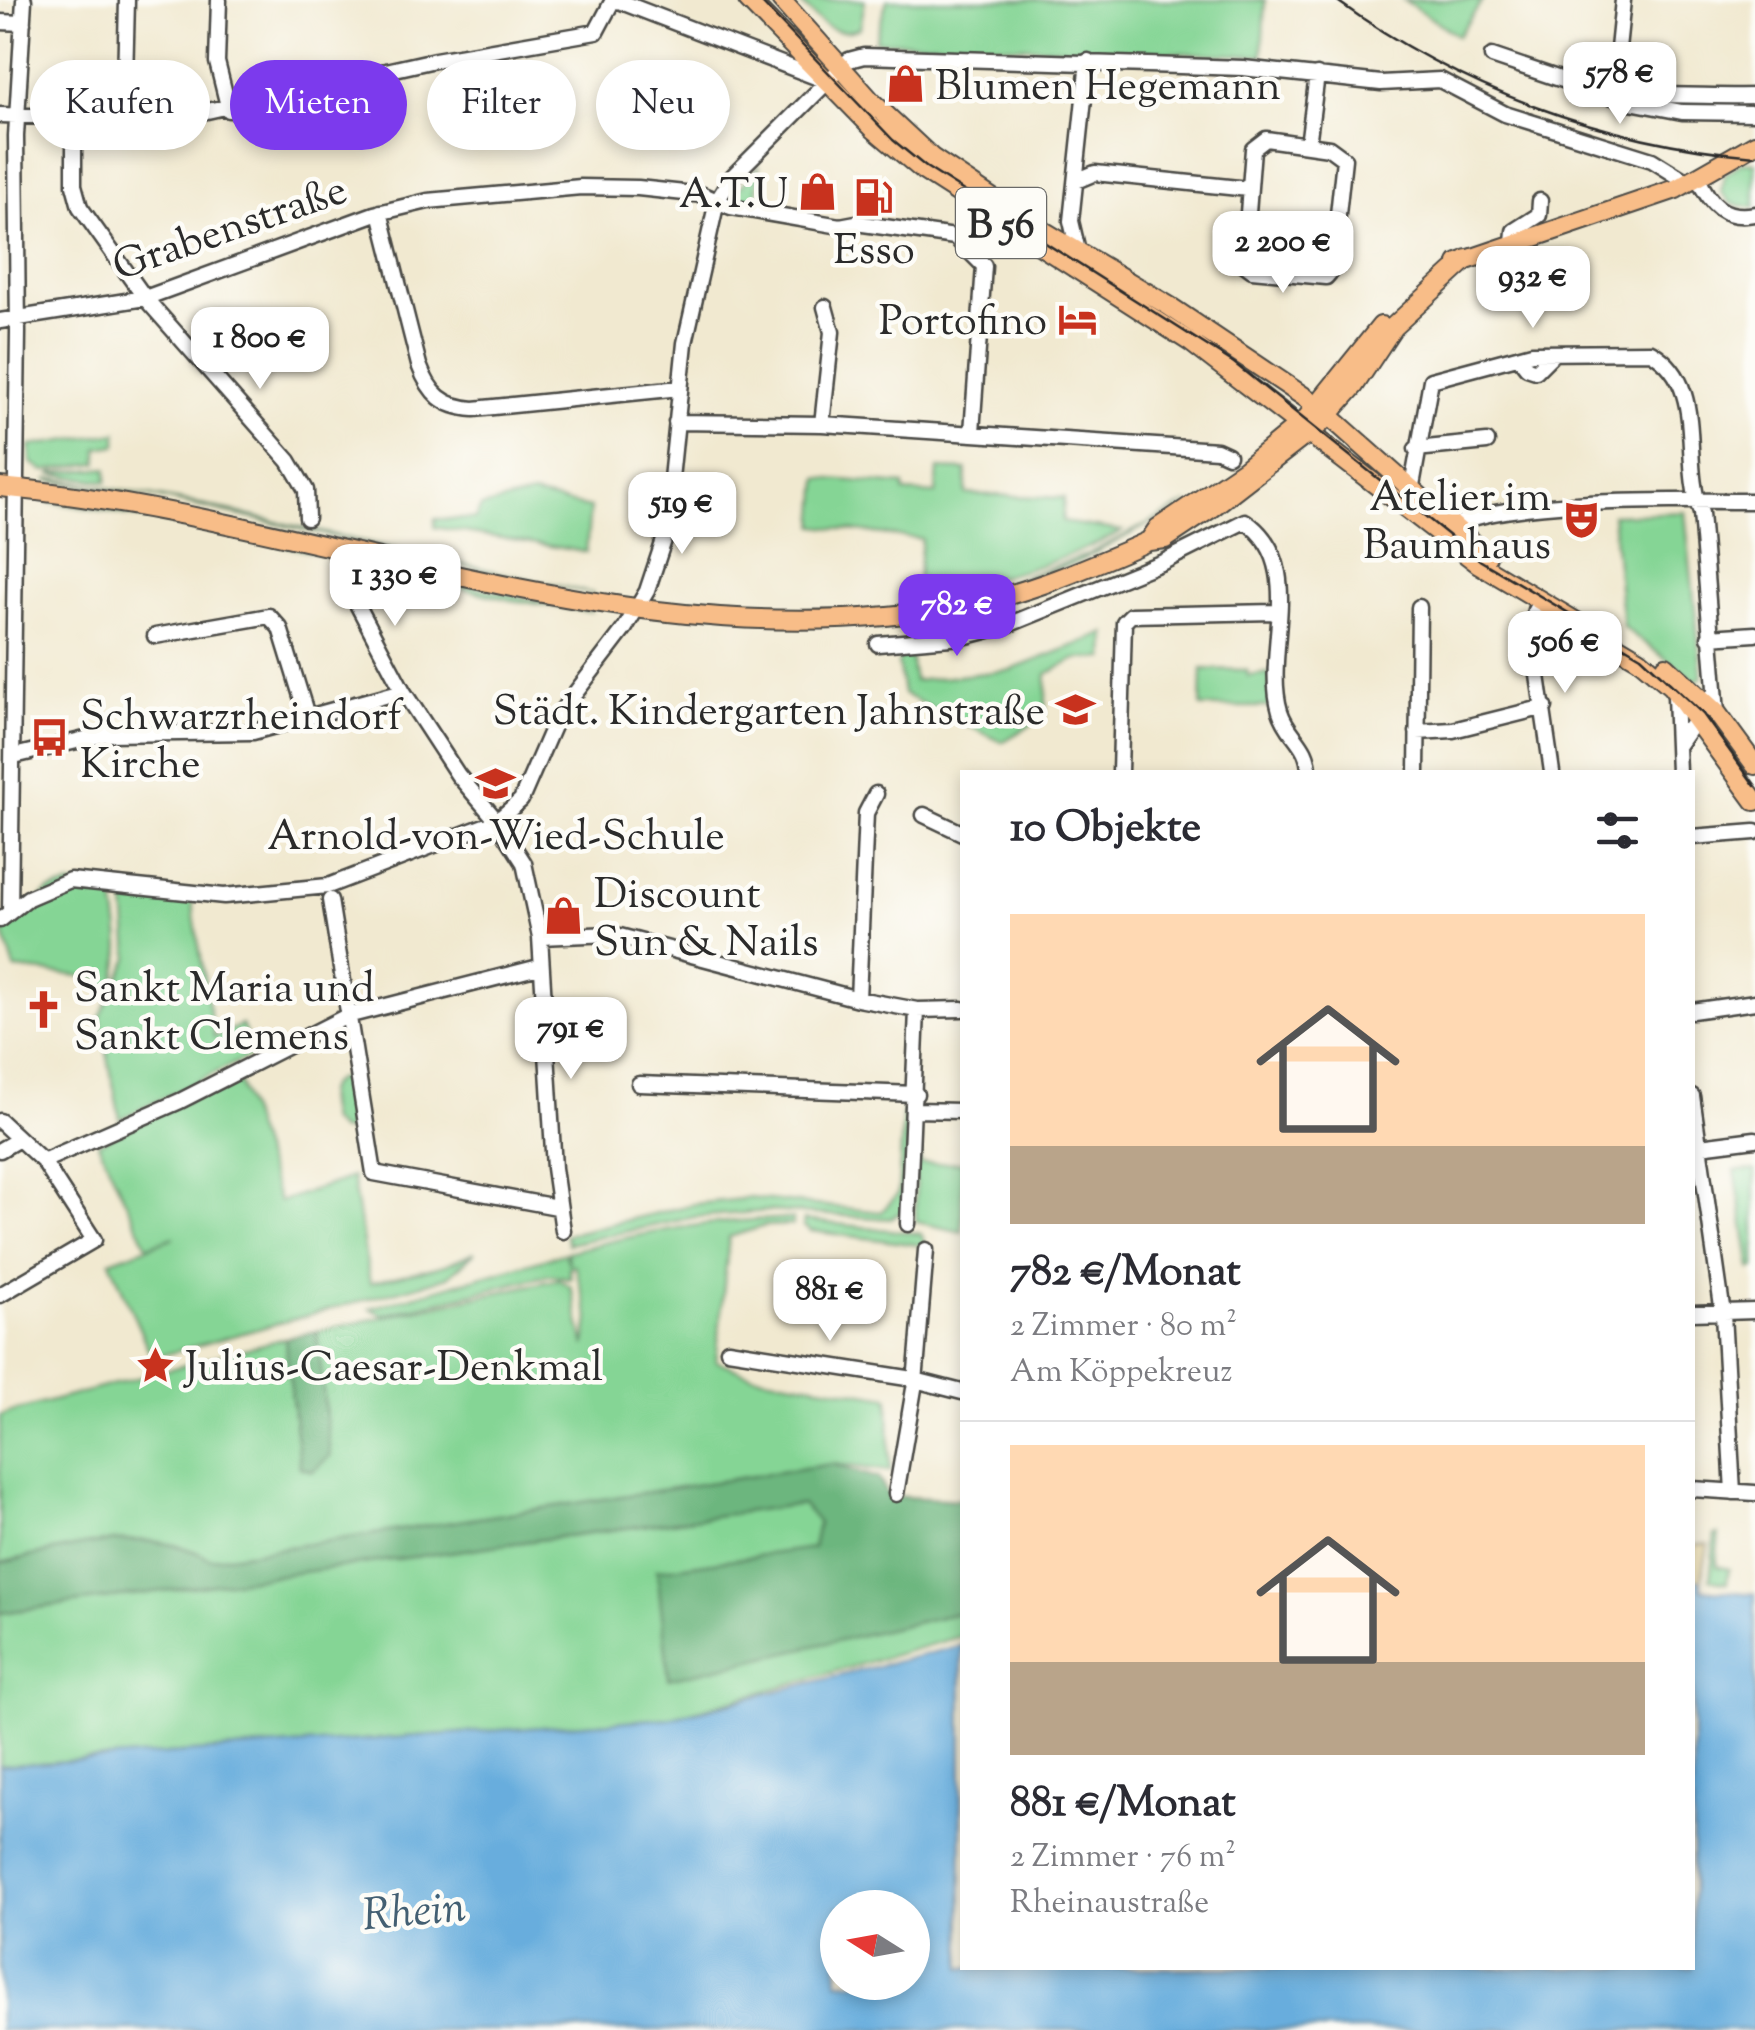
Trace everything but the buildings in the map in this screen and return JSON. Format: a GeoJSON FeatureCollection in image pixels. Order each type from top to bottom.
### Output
{"type":"FeatureCollection","features":[{"type":"Feature","properties":{"kind":"main road","name":"B 56"},"geometry":{"type":"LineString","coordinates":[[748,0],[822,90],[924,171],[1192,344],[1444,540],[1639,659],[1698,701],[1755,802]]}},
{"type":"Feature","properties":{"kind":"main road","name":"B 56"},"geometry":{"type":"LineString","coordinates":[[780,0],[908,139],[1048,235],[1324,411],[1360,439],[1411,491],[1484,554],[1618,632],[1698,701],[1755,765]]}},
{"type":"Feature","properties":{"kind":"main road"},"geometry":{"type":"LineString","coordinates":[[8,488],[140,504],[484,582],[635,611],[748,620],[818,620],[884,617],[993,598],[1074,573],[1148,541],[1158,528],[1273,455],[1324,411],[1416,287],[1467,260],[1513,242],[1693,181],[1755,144]]}},
{"type":"Feature","properties":{"kind":"main road"},"geometry":{"type":"LineString","coordinates":[[1292,388],[1349,380]]}},
{"type":"Feature","properties":{"kind":"main road"},"geometry":{"type":"LineString","coordinates":[[1349,380],[1351,411],[1360,439]]}},
{"type":"Feature","properties":{"kind":"main road"},"geometry":{"type":"LineString","coordinates":[[1273,455],[1278,426],[1274,406]]}},
{"type":"Feature","properties":{"kind":"main road"},"geometry":{"type":"LineString","coordinates":[[1273,455],[1331,452]]}},
{"type":"Feature","properties":{"kind":"street"},"geometry":{"type":"LineString","coordinates":[[5,916],[14,756],[9,720],[8,488],[18,320],[17,116],[24,0]]}},
{"type":"Feature","properties":{"kind":"street"},"geometry":{"type":"LineString","coordinates":[[126,60],[127,0]]}},
{"type":"Feature","properties":{"kind":"street"},"geometry":{"type":"LineString","coordinates":[[219,0],[217,62],[229,110]]}},
{"type":"Feature","properties":{"kind":"street"},"geometry":{"type":"LineString","coordinates":[[1613,97],[1623,0]]}},
{"type":"Feature","properties":{"kind":"street"},"geometry":{"type":"LineString","coordinates":[[210,113],[435,60],[596,32],[613,2],[822,90]]}},
{"type":"Feature","properties":{"kind":"street"},"geometry":{"type":"LineString","coordinates":[[0,22],[23,23]]}},
{"type":"Feature","properties":{"kind":"street"},"geometry":{"type":"LineString","coordinates":[[5,916],[49,886],[85,878],[224,896],[328,886],[498,820],[521,800],[557,717],[635,611],[657,566],[664,537],[680,388],[717,201],[732,178],[822,90],[841,66],[864,56],[1088,62],[1316,74],[1381,83],[1440,80],[1540,127],[1652,160],[1693,181],[1720,210],[1755,214]]}},
{"type":"Feature","properties":{"kind":"street"},"geometry":{"type":"LineString","coordinates":[[1492,56],[1547,78],[1682,112],[1755,113]]}},
{"type":"Feature","properties":{"kind":"street"},"geometry":{"type":"LineString","coordinates":[[1078,251],[1072,221],[1088,62]]}},
{"type":"Feature","properties":{"kind":"street"},"geometry":{"type":"LineString","coordinates":[[1308,146],[1316,74]]}},
{"type":"Feature","properties":{"kind":"street"},"geometry":{"type":"LineString","coordinates":[[1613,97],[1666,92],[1694,98],[1755,96]]}},
{"type":"Feature","properties":{"kind":"street"},"geometry":{"type":"LineString","coordinates":[[0,115],[30,116]]}},
{"type":"Feature","properties":{"kind":"street"},"geometry":{"type":"LineString","coordinates":[[1259,142],[1308,146],[1329,148],[1344,159],[1334,256],[1323,277],[1252,270],[1242,255],[1253,149],[1259,142]]}},
{"type":"Feature","properties":{"kind":"street"},"geometry":{"type":"LineString","coordinates":[[74,150],[74,184],[80,207],[145,298],[290,462],[306,490],[308,518]]}},
{"type":"Feature","properties":{"kind":"street"},"geometry":{"type":"LineString","coordinates":[[1078,158],[1095,173]]}},
{"type":"Feature","properties":{"kind":"street"},"geometry":{"type":"LineString","coordinates":[[1076,181],[1095,173],[1248,188]]}},
{"type":"Feature","properties":{"kind":"street","name":"Grabenstraße"},"geometry":{"type":"LineString","coordinates":[[0,321],[145,298],[380,212],[428,200],[581,186],[703,194],[717,201],[840,226],[856,223],[955,237],[984,266],[972,432]]}},
{"type":"Feature","properties":{"kind":"street"},"geometry":{"type":"LineString","coordinates":[[1513,242],[1514,231],[1539,214],[1540,202]]}},
{"type":"Feature","properties":{"kind":"street"},"geometry":{"type":"LineString","coordinates":[[380,212],[419,365],[426,384],[444,402],[474,409],[680,388]]}},
{"type":"Feature","properties":{"kind":"street"},"geometry":{"type":"LineString","coordinates":[[1048,235],[1065,231],[1072,221]]}},
{"type":"Feature","properties":{"kind":"street"},"geometry":{"type":"LineString","coordinates":[[822,424],[832,332],[825,307]]}},
{"type":"Feature","properties":{"kind":"street"},"geometry":{"type":"LineString","coordinates":[[1411,491],[1431,380],[1520,358],[1536,371],[1552,356],[1651,352],[1678,373],[1685,391],[1709,637],[1698,701],[1678,744],[1678,770]]}},
{"type":"Feature","properties":{"kind":"street"},"geometry":{"type":"LineString","coordinates":[[676,422],[972,432],[1217,450],[1228,454]]}},
{"type":"Feature","properties":{"kind":"street"},"geometry":{"type":"LineString","coordinates":[[1416,449],[1488,442]]}},
{"type":"Feature","properties":{"kind":"street"},"geometry":{"type":"LineString","coordinates":[[1451,526],[1467,517],[1559,507],[1755,501]]}},
{"type":"Feature","properties":{"kind":"street"},"geometry":{"type":"LineString","coordinates":[[878,644],[1000,628],[1164,562],[1245,521],[1278,560],[1280,710],[1305,746],[1309,770]]}},
{"type":"Feature","properties":{"kind":"street"},"geometry":{"type":"LineString","coordinates":[[353,580],[356,602],[403,690],[458,775],[498,820],[524,864],[540,937],[558,1207],[564,1231]]}},
{"type":"Feature","properties":{"kind":"street"},"geometry":{"type":"LineString","coordinates":[[993,598],[1000,628]]}},
{"type":"Feature","properties":{"kind":"street"},"geometry":{"type":"LineString","coordinates":[[1548,604],[1535,610],[1532,627],[1552,770]]}},
{"type":"Feature","properties":{"kind":"street"},"geometry":{"type":"LineString","coordinates":[[1417,770],[1419,607]]}},
{"type":"Feature","properties":{"kind":"street"},"geometry":{"type":"LineString","coordinates":[[1120,770],[1124,622],[1131,616],[1247,611],[1275,612],[1279,618]]}},
{"type":"Feature","properties":{"kind":"street"},"geometry":{"type":"LineString","coordinates":[[155,636],[269,616],[280,628],[308,718]]}},
{"type":"Feature","properties":{"kind":"street"},"geometry":{"type":"LineString","coordinates":[[1709,637],[1755,634]]}},
{"type":"Feature","properties":{"kind":"street"},"geometry":{"type":"LineString","coordinates":[[14,756],[106,734],[254,732],[403,690]]}},
{"type":"Feature","properties":{"kind":"street"},"geometry":{"type":"LineString","coordinates":[[1417,732],[1453,730],[1545,707]]}},
{"type":"Feature","properties":{"kind":"street"},"geometry":{"type":"LineString","coordinates":[[9,720],[23,746],[52,747]]}},
{"type":"Feature","properties":{"kind":"street"},"geometry":{"type":"LineString","coordinates":[[858,999],[866,813],[876,794]]}},
{"type":"Feature","properties":{"kind":"street"},"geometry":{"type":"LineString","coordinates":[[924,815],[960,832]]}},
{"type":"Feature","properties":{"kind":"street"},"geometry":{"type":"LineString","coordinates":[[1695,837],[1755,832]]}},
{"type":"Feature","properties":{"kind":"street"},"geometry":{"type":"LineString","coordinates":[[330,900],[374,1173],[558,1207]]}},
{"type":"Feature","properties":{"kind":"street"},"geometry":{"type":"LineString","coordinates":[[540,937],[612,934],[858,999],[917,1010],[960,1009]]}},
{"type":"Feature","properties":{"kind":"street"},"geometry":{"type":"LineString","coordinates":[[43,1161],[180,1101],[348,1016],[540,967]]}},
{"type":"Feature","properties":{"kind":"street"},"geometry":{"type":"LineString","coordinates":[[1695,1010],[1755,1002]]}},
{"type":"Feature","properties":{"kind":"street"},"geometry":{"type":"LineString","coordinates":[[908,1224],[917,1010]]}},
{"type":"Feature","properties":{"kind":"street"},"geometry":{"type":"LineString","coordinates":[[639,1084],[916,1094]]}},
{"type":"Feature","properties":{"kind":"street"},"geometry":{"type":"LineString","coordinates":[[915,1110],[960,1111]]}},
{"type":"Feature","properties":{"kind":"street"},"geometry":{"type":"LineString","coordinates":[[0,1121],[43,1161],[94,1240],[0,1294]]}},
{"type":"Feature","properties":{"kind":"street"},"geometry":{"type":"LineString","coordinates":[[0,1150],[19,1139]]}},
{"type":"Feature","properties":{"kind":"street"},"geometry":{"type":"LineString","coordinates":[[1733,1492],[1723,1314],[1696,1147],[1755,1139]]}},
{"type":"Feature","properties":{"kind":"street"},"geometry":{"type":"LineString","coordinates":[[896,1494],[915,1383],[926,1250]]}},
{"type":"Feature","properties":{"kind":"street"},"geometry":{"type":"LineString","coordinates":[[1695,1313],[1755,1311]]}},
{"type":"Feature","properties":{"kind":"street"},"geometry":{"type":"LineString","coordinates":[[728,1350],[906,1378],[960,1392]]}},
{"type":"Feature","properties":{"kind":"street"},"geometry":{"type":"LineString","coordinates":[[1695,1489],[1755,1494]]}},
{"type":"Feature","properties":{"kind":"green space"},"geometry":{"type":"Polygon","coordinates":[[[798,0],[865,0],[860,28],[833,29],[798,0]]]}},
{"type":"Feature","properties":{"kind":"green space"},"geometry":{"type":"Polygon","coordinates":[[[887,0],[1265,0],[1262,56],[875,41],[887,0]]]}},
{"type":"Feature","properties":{"kind":"green space"},"geometry":{"type":"Polygon","coordinates":[[[1404,0],[1483,0],[1458,36],[1404,0]]]}},
{"type":"Feature","properties":{"kind":"green space"},"geometry":{"type":"Polygon","coordinates":[[[1742,162],[1755,163],[1755,208],[1732,204],[1721,192],[1725,175],[1742,162]]]}},
{"type":"Feature","properties":{"kind":"green space"},"geometry":{"type":"Polygon","coordinates":[[[759,166],[756,205],[735,202],[733,195],[759,166]]]}},
{"type":"Feature","properties":{"kind":"green space"},"geometry":{"type":"Polygon","coordinates":[[[117,433],[117,445],[98,448],[98,463],[44,471],[31,462],[30,446],[117,433]]]}},
{"type":"Feature","properties":{"kind":"green space"},"geometry":{"type":"Polygon","coordinates":[[[107,468],[107,482],[50,474],[54,473],[107,468]]]}},
{"type":"Feature","properties":{"kind":"green space"},"geometry":{"type":"Polygon","coordinates":[[[938,469],[966,470],[966,494],[1064,498],[1062,522],[1122,531],[1048,563],[916,596],[922,539],[815,526],[819,478],[904,485],[904,492],[936,494],[938,469]]]}},
{"type":"Feature","properties":{"kind":"green space"},"geometry":{"type":"Polygon","coordinates":[[[55,479],[193,503],[594,594],[152,496],[46,480],[55,479]]]}},
{"type":"Feature","properties":{"kind":"green space"},"geometry":{"type":"Polygon","coordinates":[[[532,495],[590,508],[586,552],[434,527],[435,519],[475,519],[481,507],[532,495]]]}},
{"type":"Feature","properties":{"kind":"green space"},"geometry":{"type":"Polygon","coordinates":[[[46,501],[252,535],[592,612],[510,600],[238,534],[46,501]]]}},
{"type":"Feature","properties":{"kind":"green space"},"geometry":{"type":"Polygon","coordinates":[[[1188,503],[1078,562],[974,594],[1084,556],[1188,503]]]}},
{"type":"Feature","properties":{"kind":"green space"},"geometry":{"type":"Polygon","coordinates":[[[1685,512],[1702,677],[1696,681],[1623,627],[1612,515],[1685,512]]]}},
{"type":"Feature","properties":{"kind":"green space"},"geometry":{"type":"Polygon","coordinates":[[[1106,633],[1105,658],[1076,659],[1047,674],[1045,717],[1002,742],[903,694],[898,663],[901,656],[910,654],[914,681],[1011,670],[1106,633]]]}},
{"type":"Feature","properties":{"kind":"green space"},"geometry":{"type":"Polygon","coordinates":[[[1202,669],[1247,670],[1248,676],[1270,673],[1270,707],[1201,707],[1202,669]]]}},
{"type":"Feature","properties":{"kind":"green space"},"geometry":{"type":"Polygon","coordinates":[[[71,885],[112,887],[120,949],[112,986],[100,984],[100,978],[15,969],[2,928],[49,891],[71,885]]]}},
{"type":"Feature","properties":{"kind":"green space"},"geometry":{"type":"Polygon","coordinates":[[[124,889],[191,897],[214,1037],[242,1025],[254,1054],[120,1119],[100,1017],[129,958],[124,889]]]}},
{"type":"Feature","properties":{"kind":"green space"},"geometry":{"type":"Polygon","coordinates":[[[349,1075],[358,1130],[340,1131],[330,1122],[327,1092],[333,1082],[349,1075]]]}},
{"type":"Feature","properties":{"kind":"green space"},"geometry":{"type":"Polygon","coordinates":[[[237,1076],[279,1202],[352,1177],[370,1283],[445,1265],[475,1252],[448,1277],[152,1358],[110,1261],[175,1237],[147,1246],[98,1143],[237,1076]]]}},
{"type":"Feature","properties":{"kind":"green space"},"geometry":{"type":"Polygon","coordinates":[[[903,1113],[910,1113],[904,1210],[890,1219],[769,1211],[695,1217],[568,1244],[565,1235],[694,1204],[751,1198],[881,1212],[898,1194],[903,1113]]]}},
{"type":"Feature","properties":{"kind":"green space"},"geometry":{"type":"Polygon","coordinates":[[[915,1154],[920,1154],[920,1164],[960,1162],[960,1232],[916,1222],[915,1154]]]}},
{"type":"Feature","properties":{"kind":"green space"},"geometry":{"type":"Polygon","coordinates":[[[1755,1170],[1755,1268],[1751,1269],[1735,1171],[1755,1170]]]}},
{"type":"Feature","properties":{"kind":"green space"},"geometry":{"type":"Polygon","coordinates":[[[792,1219],[793,1225],[765,1226],[729,1237],[716,1361],[752,1375],[889,1397],[890,1471],[832,1464],[210,1559],[185,1548],[133,1540],[79,1546],[0,1563],[0,1415],[285,1338],[300,1467],[330,1456],[317,1331],[559,1279],[571,1287],[585,1346],[589,1318],[575,1265],[569,1267],[571,1278],[549,1275],[383,1315],[370,1308],[565,1253],[569,1264],[567,1252],[622,1239],[706,1224],[792,1219]]]}},
{"type":"Feature","properties":{"kind":"green space"},"geometry":{"type":"Polygon","coordinates":[[[804,1220],[921,1234],[926,1246],[811,1231],[803,1226],[804,1220]]]}},
{"type":"Feature","properties":{"kind":"green space"},"geometry":{"type":"Polygon","coordinates":[[[317,1331],[330,1456],[313,1471],[300,1467],[285,1338],[317,1331]]]}},
{"type":"Feature","properties":{"kind":"green space"},"geometry":{"type":"Polygon","coordinates":[[[832,1464],[878,1478],[889,1496],[960,1500],[960,1612],[669,1679],[657,1570],[813,1548],[818,1523],[802,1504],[0,1613],[0,1563],[79,1546],[133,1541],[185,1548],[210,1559],[832,1464]]]}},
{"type":"Feature","properties":{"kind":"green space"},"geometry":{"type":"Polygon","coordinates":[[[802,1504],[818,1523],[813,1548],[657,1570],[670,1678],[960,1612],[960,1637],[669,1718],[0,1766],[0,1613],[802,1504]]]}},
{"type":"Feature","properties":{"kind":"green space"},"geometry":{"type":"Polygon","coordinates":[[[1715,1535],[1719,1535],[1716,1566],[1729,1569],[1727,1583],[1710,1579],[1715,1535]]]}},
{"type":"Feature","properties":{"kind":"sand"},"geometry":{"type":"Polygon","coordinates":[[[1708,1544],[1701,1581],[1695,1579],[1695,1545],[1708,1544]]]}},
{"type":"Feature","properties":{"kind":"water","name":"Rhein"},"geometry":{"type":"Polygon","coordinates":[[[1695,1579],[1701,1581],[1701,1589],[1755,1594],[1755,2030],[0,2030],[0,1766],[669,1718],[960,1645],[960,1970],[1695,1970],[1695,1579]]]}},
{"type":"Feature","properties":{"kind":"tram line"},"geometry":{"type":"LineString","coordinates":[[759,0],[893,140],[926,167],[1234,363],[1481,561],[1641,656],[1703,714],[1755,786]]}},
{"type":"Feature","properties":{"kind":"railway"},"geometry":{"type":"LineString","coordinates":[[1336,0],[1432,60],[1535,106],[1643,139],[1755,156]]}},
{"type":"Feature","properties":{"kind":"place","name":"Blumen Hegemann"},"geometry":{"type":"Point","coordinates":[905,84]}},
{"type":"Feature","properties":{"kind":"place","name":"A.T.U"},"geometry":{"type":"Point","coordinates":[818,192]}},
{"type":"Feature","properties":{"kind":"place","name":"Esso"},"geometry":{"type":"Point","coordinates":[874,197]}},
{"type":"Feature","properties":{"kind":"place","name":"Portofino"},"geometry":{"type":"Point","coordinates":[1077,319]}},
{"type":"Feature","properties":{"kind":"place","name":"Atelier im Baumhaus"},"geometry":{"type":"Point","coordinates":[1581,519]}},
{"type":"Feature","properties":{"kind":"place","name":"Städt. Kindergarten Jahnstraße"},"geometry":{"type":"Point","coordinates":[1075,709]}},
{"type":"Feature","properties":{"kind":"place","name":"Schwarzrheindorf Kirche"},"geometry":{"type":"Point","coordinates":[50,738]}},
{"type":"Feature","properties":{"kind":"place","name":"Arnold-von-Wied-Schule"},"geometry":{"type":"Point","coordinates":[496,783]}},
{"type":"Feature","properties":{"kind":"place","name":"Discount Sun & Nails"},"geometry":{"type":"Point","coordinates":[564,916]}},
{"type":"Feature","properties":{"kind":"place","name":"Sankt Maria und Sankt Clemens"},"geometry":{"type":"Point","coordinates":[44,1010]}},
{"type":"Feature","properties":{"kind":"place","name":"Julius-Caesar-Denkmal"},"geometry":{"type":"Point","coordinates":[155,1365]}}]}
